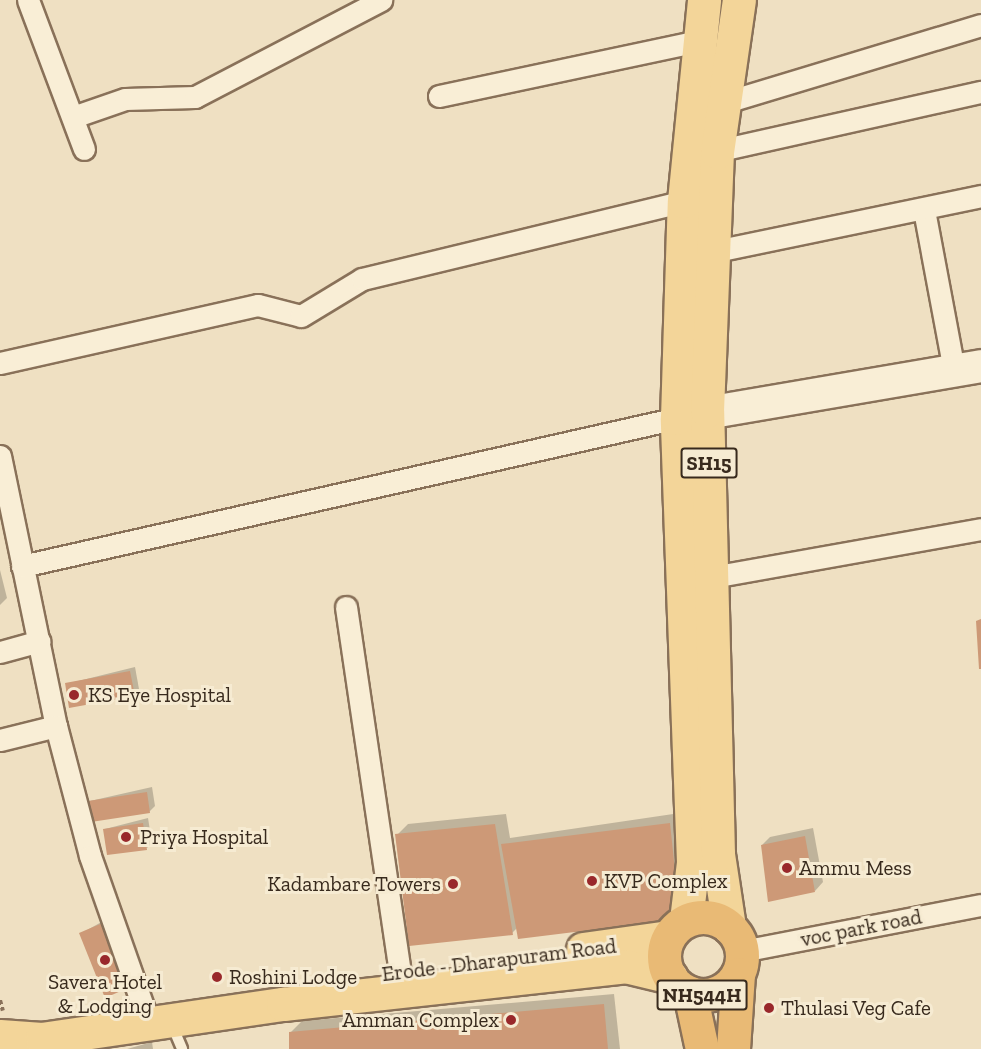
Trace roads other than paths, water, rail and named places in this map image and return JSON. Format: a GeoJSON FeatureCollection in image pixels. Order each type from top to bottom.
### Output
{"type":"FeatureCollection","features":[{"type":"Feature","properties":{"kind":"highway"},"geometry":{"type":"LineString","coordinates":[[677,929],[704,916],[736,950]]}},
{"type":"Feature","properties":{"kind":"highway","name":"NH544H"},"geometry":{"type":"LineString","coordinates":[[677,929],[664,957],[680,985],[702,1049]]}},
{"type":"Feature","properties":{"kind":"highway","name":"NH544H"},"geometry":{"type":"LineString","coordinates":[[680,985],[723,990],[736,950]]}},
{"type":"Feature","properties":{"kind":"highway","name":"NH544H"},"geometry":{"type":"LineString","coordinates":[[733,1049],[736,950]]}},
{"type":"Feature","properties":{"kind":"main road","name":"SH15"},"geometry":{"type":"LineString","coordinates":[[704,0],[698,41],[703,153],[711,252],[692,415],[712,577],[718,854],[736,950]]}},
{"type":"Feature","properties":{"kind":"main road","name":"SH15"},"geometry":{"type":"LineString","coordinates":[[677,929],[693,862],[692,415],[684,201],[726,102],[739,0]]}},
{"type":"Feature","properties":{"kind":"main road"},"geometry":{"type":"LineString","coordinates":[[692,415],[967,368]]}},
{"type":"Feature","properties":{"kind":"main road","name":"Erode - Dharapuram Road"},"geometry":{"type":"LineString","coordinates":[[8,1040],[42,1039],[152,1016],[400,972],[677,929]]}},
{"type":"Feature","properties":{"kind":"main road","name":"Erode - Dharapuram Road"},"geometry":{"type":"LineString","coordinates":[[152,1016],[625,966],[680,985]]}},
{"type":"Feature","properties":{"kind":"street"},"geometry":{"type":"LineString","coordinates":[[28,0],[84,149]]}},
{"type":"Feature","properties":{"kind":"street"},"geometry":{"type":"LineString","coordinates":[[73,117],[125,99],[195,97],[381,0]]}},
{"type":"Feature","properties":{"kind":"street"},"geometry":{"type":"LineString","coordinates":[[726,102],[981,24]]}},
{"type":"Feature","properties":{"kind":"street"},"geometry":{"type":"LineString","coordinates":[[439,96],[698,41]]}},
{"type":"Feature","properties":{"kind":"street"},"geometry":{"type":"LineString","coordinates":[[703,153],[981,92]]}},
{"type":"Feature","properties":{"kind":"street"},"geometry":{"type":"LineString","coordinates":[[711,252],[924,210],[981,196]]}},
{"type":"Feature","properties":{"kind":"street"},"geometry":{"type":"LineString","coordinates":[[0,363],[258,305],[301,316],[362,279],[684,201]]}},
{"type":"Feature","properties":{"kind":"street"},"geometry":{"type":"LineString","coordinates":[[924,210],[967,368]]}},
{"type":"Feature","properties":{"kind":"street"},"geometry":{"type":"LineString","coordinates":[[22,566],[692,415]]}},
{"type":"Feature","properties":{"kind":"street"},"geometry":{"type":"LineString","coordinates":[[0,456],[56,726],[90,856],[152,1016]]}},
{"type":"Feature","properties":{"kind":"street"},"geometry":{"type":"LineString","coordinates":[[712,577],[981,529]]}},
{"type":"Feature","properties":{"kind":"street"},"geometry":{"type":"LineString","coordinates":[[346,607],[400,972]]}},
{"type":"Feature","properties":{"kind":"street"},"geometry":{"type":"LineString","coordinates":[[0,652],[40,641]]}},
{"type":"Feature","properties":{"kind":"street"},"geometry":{"type":"LineString","coordinates":[[0,740],[56,726]]}},
{"type":"Feature","properties":{"kind":"street","name":"voc park road"},"geometry":{"type":"LineString","coordinates":[[736,950],[981,905]]}},
{"type":"Feature","properties":{"kind":"lane"},"geometry":{"type":"LineString","coordinates":[[152,1016],[182,1049]]}},
{"type":"Feature","properties":{"kind":"place","name":"KS Eye Hospital"},"geometry":{"type":"Point","coordinates":[74,695]}},
{"type":"Feature","properties":{"kind":"place","name":"Priya Hospital"},"geometry":{"type":"Point","coordinates":[126,837]}},
{"type":"Feature","properties":{"kind":"place","name":"Ammu Mess"},"geometry":{"type":"Point","coordinates":[787,868]}},
{"type":"Feature","properties":{"kind":"place","name":"KVP Complex"},"geometry":{"type":"Point","coordinates":[592,881]}},
{"type":"Feature","properties":{"kind":"place","name":"Kadambare Towers"},"geometry":{"type":"Point","coordinates":[453,884]}},
{"type":"Feature","properties":{"kind":"place","name":"Savera Hotel & Lodging"},"geometry":{"type":"Point","coordinates":[105,960]}},
{"type":"Feature","properties":{"kind":"place","name":"Roshini Lodge"},"geometry":{"type":"Point","coordinates":[217,977]}},
{"type":"Feature","properties":{"kind":"place","name":"Thulasi Veg Cafe"},"geometry":{"type":"Point","coordinates":[769,1008]}},
{"type":"Feature","properties":{"kind":"place","name":"Amman Complex"},"geometry":{"type":"Point","coordinates":[511,1020]}}]}
